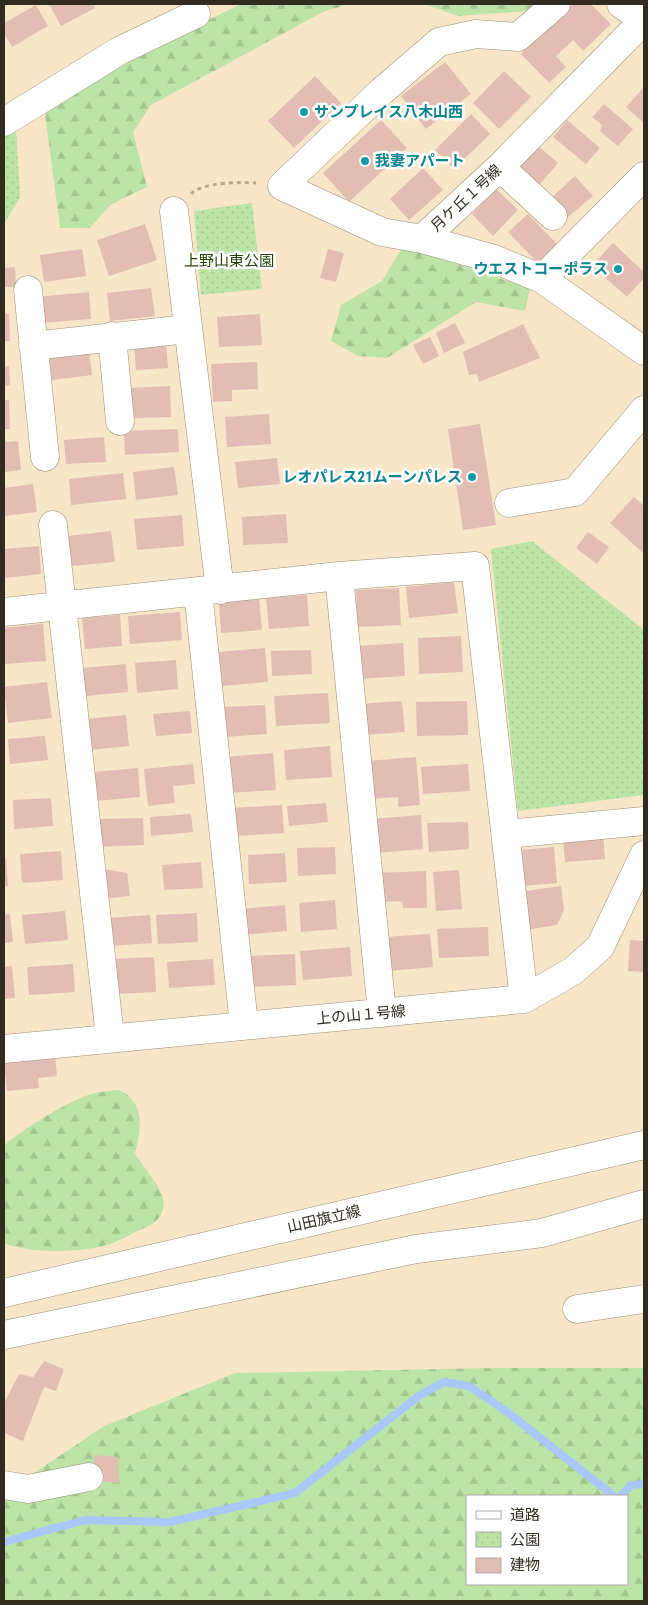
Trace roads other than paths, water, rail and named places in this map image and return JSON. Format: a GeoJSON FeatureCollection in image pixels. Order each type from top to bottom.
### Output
{"type":"FeatureCollection","features":[{"type":"Feature","properties":{"kind":"street"},"geometry":{"type":"LineString","coordinates":[[422,239],[382,232],[282,186],[382,91],[440,42],[476,34],[518,37],[556,4]]}},
{"type":"Feature","properties":{"kind":"street"},"geometry":{"type":"LineString","coordinates":[[621,4],[644,20]]}},
{"type":"Feature","properties":{"kind":"street"},"geometry":{"type":"LineString","coordinates":[[4,122],[119,51],[200,7]]}},
{"type":"Feature","properties":{"kind":"street","name":"月ケ丘１号線"},"geometry":{"type":"LineString","coordinates":[[422,239],[500,167],[644,20]]}},
{"type":"Feature","properties":{"kind":"street"},"geometry":{"type":"LineString","coordinates":[[500,167],[553,216]]}},
{"type":"Feature","properties":{"kind":"street"},"geometry":{"type":"LineString","coordinates":[[542,279],[644,176]]}},
{"type":"Feature","properties":{"kind":"street"},"geometry":{"type":"LineString","coordinates":[[174,211],[188,329],[244,1025]]}},
{"type":"Feature","properties":{"kind":"street","name":"月ケ丘１号線"},"geometry":{"type":"LineString","coordinates":[[422,239],[494,259],[542,279],[644,351]]}},
{"type":"Feature","properties":{"kind":"street"},"geometry":{"type":"LineString","coordinates":[[28,290],[45,458]]}},
{"type":"Feature","properties":{"kind":"street"},"geometry":{"type":"LineString","coordinates":[[34,346],[188,329]]}},
{"type":"Feature","properties":{"kind":"street"},"geometry":{"type":"LineString","coordinates":[[112,336],[120,421]]}},
{"type":"Feature","properties":{"kind":"street"},"geometry":{"type":"LineString","coordinates":[[509,503],[575,492],[644,410]]}},
{"type":"Feature","properties":{"kind":"street"},"geometry":{"type":"LineString","coordinates":[[53,525],[64,607],[110,1037]]}},
{"type":"Feature","properties":{"kind":"street"},"geometry":{"type":"LineString","coordinates":[[4,612],[339,576],[476,566],[524,999]]}},
{"type":"Feature","properties":{"kind":"street"},"geometry":{"type":"LineString","coordinates":[[339,576],[382,1014]]}},
{"type":"Feature","properties":{"kind":"street"},"geometry":{"type":"LineString","coordinates":[[507,834],[644,821]]}},
{"type":"Feature","properties":{"kind":"street","name":"上の山１号線"},"geometry":{"type":"LineString","coordinates":[[4,1049],[110,1037],[382,1014],[524,999],[573,971],[600,947],[644,855]]}},
{"type":"Feature","properties":{"kind":"street","name":"山田旗立線"},"geometry":{"type":"LineString","coordinates":[[4,1293],[644,1145]]}},
{"type":"Feature","properties":{"kind":"street"},"geometry":{"type":"LineString","coordinates":[[4,1335],[416,1248],[542,1233],[644,1204]]}},
{"type":"Feature","properties":{"kind":"street"},"geometry":{"type":"LineString","coordinates":[[577,1308],[644,1299]]}},
{"type":"Feature","properties":{"kind":"street"},"geometry":{"type":"LineString","coordinates":[[4,1486],[28,1489],[89,1477]]}},
{"type":"Feature","properties":{"kind":"waterway"},"geometry":{"type":"LineString","coordinates":[[4,1542],[85,1520],[170,1522],[295,1493],[420,1395],[444,1382],[469,1386],[506,1411],[613,1495]]}},
{"type":"Feature","properties":{"kind":"waterway"},"geometry":{"type":"LineString","coordinates":[[622,1495],[631,1485],[644,1484]]}},
{"type":"Feature","properties":{"kind":"place","name":"サンプレイス八木山西"},"geometry":{"type":"Point","coordinates":[304,112]}},
{"type":"Feature","properties":{"kind":"place","name":"我妻アパート"},"geometry":{"type":"Point","coordinates":[365,161]}},
{"type":"Feature","properties":{"kind":"place","name":"ウエストコーポラス"},"geometry":{"type":"Point","coordinates":[618,269]}},
{"type":"Feature","properties":{"kind":"place","name":"レオパレス21ムーンパレス"},"geometry":{"type":"Point","coordinates":[472,477]}},
{"type":"Feature","properties":{"kind":"park label","name":"上野山東公園"},"geometry":{"type":"Point","coordinates":[229,261]}}]}
